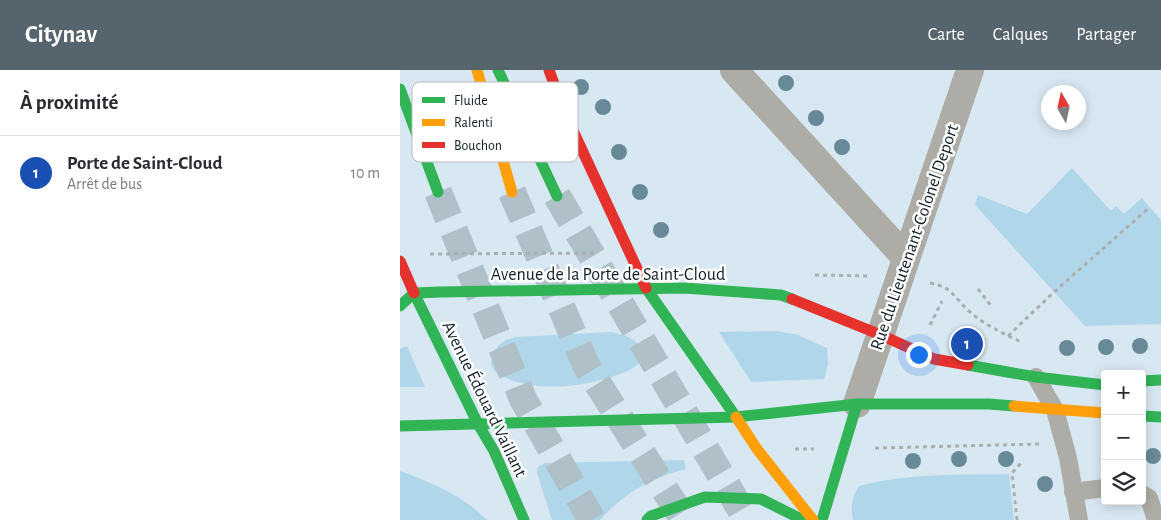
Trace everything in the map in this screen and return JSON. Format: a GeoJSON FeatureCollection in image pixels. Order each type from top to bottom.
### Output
{"type":"FeatureCollection","features":[{"type":"Feature","properties":{"kind":"main road"},"geometry":{"type":"LineString","coordinates":[[498,70],[504,82]]}},
{"type":"Feature","properties":{"kind":"main road"},"geometry":{"type":"LineString","coordinates":[[550,70],[554,82]]}},
{"type":"Feature","properties":{"kind":"main road"},"geometry":{"type":"LineString","coordinates":[[400,89],[412,122]]}},
{"type":"Feature","properties":{"kind":"main road"},"geometry":{"type":"LineString","coordinates":[[578,141],[646,288],[757,449],[813,520]]}},
{"type":"Feature","properties":{"kind":"main road"},"geometry":{"type":"LineString","coordinates":[[427,162],[438,192]]}},
{"type":"Feature","properties":{"kind":"main road"},"geometry":{"type":"LineString","coordinates":[[503,162],[512,192]]}},
{"type":"Feature","properties":{"kind":"main road"},"geometry":{"type":"LineString","coordinates":[[541,162],[557,196]]}},
{"type":"Feature","properties":{"kind":"main road","name":"Avenue Édouard Vaillant"},"geometry":{"type":"LineString","coordinates":[[400,261],[407,290],[494,451],[524,520]]}},
{"type":"Feature","properties":{"kind":"main road","name":"Avenue de la Porte de Saint-Cloud"},"geometry":{"type":"LineString","coordinates":[[407,290],[684,288],[781,295],[881,335],[934,359],[1036,377],[1101,385]]}},
{"type":"Feature","properties":{"kind":"main road"},"geometry":{"type":"LineString","coordinates":[[400,306],[407,290]]}},
{"type":"Feature","properties":{"kind":"main road"},"geometry":{"type":"LineString","coordinates":[[1146,381],[1161,380]]}},
{"type":"Feature","properties":{"kind":"main road"},"geometry":{"type":"LineString","coordinates":[[822,520],[857,404]]}},
{"type":"Feature","properties":{"kind":"main road"},"geometry":{"type":"LineString","coordinates":[[400,426],[736,417],[857,404],[990,404],[1101,413]]}},
{"type":"Feature","properties":{"kind":"main road"},"geometry":{"type":"LineString","coordinates":[[1146,416],[1161,417]]}},
{"type":"Feature","properties":{"kind":"main road"},"geometry":{"type":"LineString","coordinates":[[647,520],[651,516],[705,497],[761,500],[804,520]]}},
{"type":"Feature","properties":{"kind":"street"},"geometry":{"type":"LineString","coordinates":[[734,70],[906,258]]}},
{"type":"Feature","properties":{"kind":"street","name":"Rue du Lieutenant-Colonel Deport"},"geometry":{"type":"LineString","coordinates":[[857,404],[970,70]]}},
{"type":"Feature","properties":{"kind":"lane"},"geometry":{"type":"LineString","coordinates":[[1036,377],[1055,410],[1068,458],[1079,520]]}},
{"type":"Feature","properties":{"kind":"lane"},"geometry":{"type":"LineString","coordinates":[[1073,492],[1101,488]]}},
{"type":"Feature","properties":{"kind":"lane"},"geometry":{"type":"LineString","coordinates":[[1146,496],[1149,498],[1156,520]]}},
{"type":"Feature","properties":{"kind":"path"},"geometry":{"type":"LineString","coordinates":[[939,285],[949,289],[971,313],[1008,336],[1061,285],[1150,207]]}},
{"type":"Feature","properties":{"kind":"path","name":"Avenue de la Porte de Saint-Cloud"},"geometry":{"type":"LineString","coordinates":[[431,254],[595,253]]}},
{"type":"Feature","properties":{"kind":"path"},"geometry":{"type":"LineString","coordinates":[[978,289],[992,307]]}},
{"type":"Feature","properties":{"kind":"path"},"geometry":{"type":"LineString","coordinates":[[928,330],[942,301]]}},
{"type":"Feature","properties":{"kind":"path"},"geometry":{"type":"LineString","coordinates":[[905,447],[1063,444]]}},
{"type":"Feature","properties":{"kind":"path"},"geometry":{"type":"LineString","coordinates":[[1017,520],[1012,473],[1023,461]]}},
{"type":"Feature","properties":{"kind":"shaded area"},"geometry":{"type":"Polygon","coordinates":[[[1072,168],[1111,211],[1116,206],[1124,214],[1142,198],[1161,220],[1161,324],[1085,326],[975,205],[978,195],[1027,214],[1072,168]]]}},
{"type":"Feature","properties":{"kind":"shaded area"},"geometry":{"type":"Polygon","coordinates":[[[776,331],[798,335],[827,348],[828,364],[824,379],[751,382],[719,332],[776,331]]]}},
{"type":"Feature","properties":{"kind":"shaded area"},"geometry":{"type":"Polygon","coordinates":[[[611,332],[631,338],[640,349],[639,363],[629,371],[572,386],[549,387],[514,381],[502,376],[492,367],[492,355],[500,345],[512,338],[611,332]]]}},
{"type":"Feature","properties":{"kind":"shaded area"},"geometry":{"type":"Polygon","coordinates":[[[407,346],[425,387],[400,387],[400,349],[407,346]]]}},
{"type":"Feature","properties":{"kind":"shaded area"},"geometry":{"type":"Polygon","coordinates":[[[684,460],[686,469],[639,487],[619,501],[600,520],[552,520],[537,473],[538,467],[545,463],[684,460]]]}},
{"type":"Feature","properties":{"kind":"shaded area"},"geometry":{"type":"Polygon","coordinates":[[[400,471],[424,480],[468,503],[487,520],[400,520],[400,471]]]}},
{"type":"Feature","properties":{"kind":"shaded area"},"geometry":{"type":"Polygon","coordinates":[[[1009,474],[1014,520],[853,520],[852,502],[859,486],[914,477],[1009,474]]]}},
{"type":"Feature","properties":{"kind":"tunnel"},"geometry":{"type":"LineString","coordinates":[[438,192],[523,399],[592,520]]}},
{"type":"Feature","properties":{"kind":"tunnel"},"geometry":{"type":"LineString","coordinates":[[512,192],[586,365],[684,520]]}},
{"type":"Feature","properties":{"kind":"tunnel"},"geometry":{"type":"LineString","coordinates":[[557,196],[747,520]]}},
{"type":"Feature","properties":{"kind":"traffic: fast"},"geometry":{"type":"LineString","coordinates":[[498,70],[504,82]]}},
{"type":"Feature","properties":{"kind":"traffic: fast"},"geometry":{"type":"LineString","coordinates":[[400,89],[412,122]]}},
{"type":"Feature","properties":{"kind":"traffic: fast"},"geometry":{"type":"LineString","coordinates":[[427,162],[438,192]]}},
{"type":"Feature","properties":{"kind":"traffic: fast"},"geometry":{"type":"LineString","coordinates":[[541,162],[557,196]]}},
{"type":"Feature","properties":{"kind":"traffic: fast"},"geometry":{"type":"LineString","coordinates":[[646,288],[736,417]]}},
{"type":"Feature","properties":{"kind":"traffic: fast"},"geometry":{"type":"LineString","coordinates":[[400,306],[414,293],[441,292],[684,288],[781,295],[792,299]]}},
{"type":"Feature","properties":{"kind":"traffic: fast"},"geometry":{"type":"LineString","coordinates":[[414,293],[478,424],[494,451],[524,520]]}},
{"type":"Feature","properties":{"kind":"traffic: fast"},"geometry":{"type":"LineString","coordinates":[[968,365],[1036,377],[1101,385]]}},
{"type":"Feature","properties":{"kind":"traffic: fast"},"geometry":{"type":"LineString","coordinates":[[1146,381],[1161,380]]}},
{"type":"Feature","properties":{"kind":"traffic: fast"},"geometry":{"type":"LineString","coordinates":[[400,426],[736,417],[857,404],[989,404],[1014,406]]}},
{"type":"Feature","properties":{"kind":"traffic: fast"},"geometry":{"type":"LineString","coordinates":[[822,520],[857,404]]}},
{"type":"Feature","properties":{"kind":"traffic: fast"},"geometry":{"type":"LineString","coordinates":[[1146,416],[1161,417]]}},
{"type":"Feature","properties":{"kind":"traffic: fast"},"geometry":{"type":"LineString","coordinates":[[647,520],[651,516],[705,497],[761,499],[803,520]]}},
{"type":"Feature","properties":{"kind":"traffic: slow"},"geometry":{"type":"LineString","coordinates":[[477,70],[480,82]]}},
{"type":"Feature","properties":{"kind":"traffic: slow"},"geometry":{"type":"LineString","coordinates":[[503,162],[512,192]]}},
{"type":"Feature","properties":{"kind":"traffic: slow"},"geometry":{"type":"LineString","coordinates":[[1014,406],[1101,413]]}},
{"type":"Feature","properties":{"kind":"traffic: slow"},"geometry":{"type":"LineString","coordinates":[[736,417],[757,449],[813,520]]}},
{"type":"Feature","properties":{"kind":"traffic: jam"},"geometry":{"type":"LineString","coordinates":[[549,70],[553,82]]}},
{"type":"Feature","properties":{"kind":"traffic: jam"},"geometry":{"type":"LineString","coordinates":[[578,141],[646,288]]}},
{"type":"Feature","properties":{"kind":"traffic: jam"},"geometry":{"type":"LineString","coordinates":[[400,261],[414,293]]}},
{"type":"Feature","properties":{"kind":"traffic: jam"},"geometry":{"type":"LineString","coordinates":[[792,299],[934,359],[968,365]]}},
{"type":"Feature","properties":{"kind":"place","name":"Porte de Saint-Cloud"},"geometry":{"type":"Point","coordinates":[967,344]}}]}
